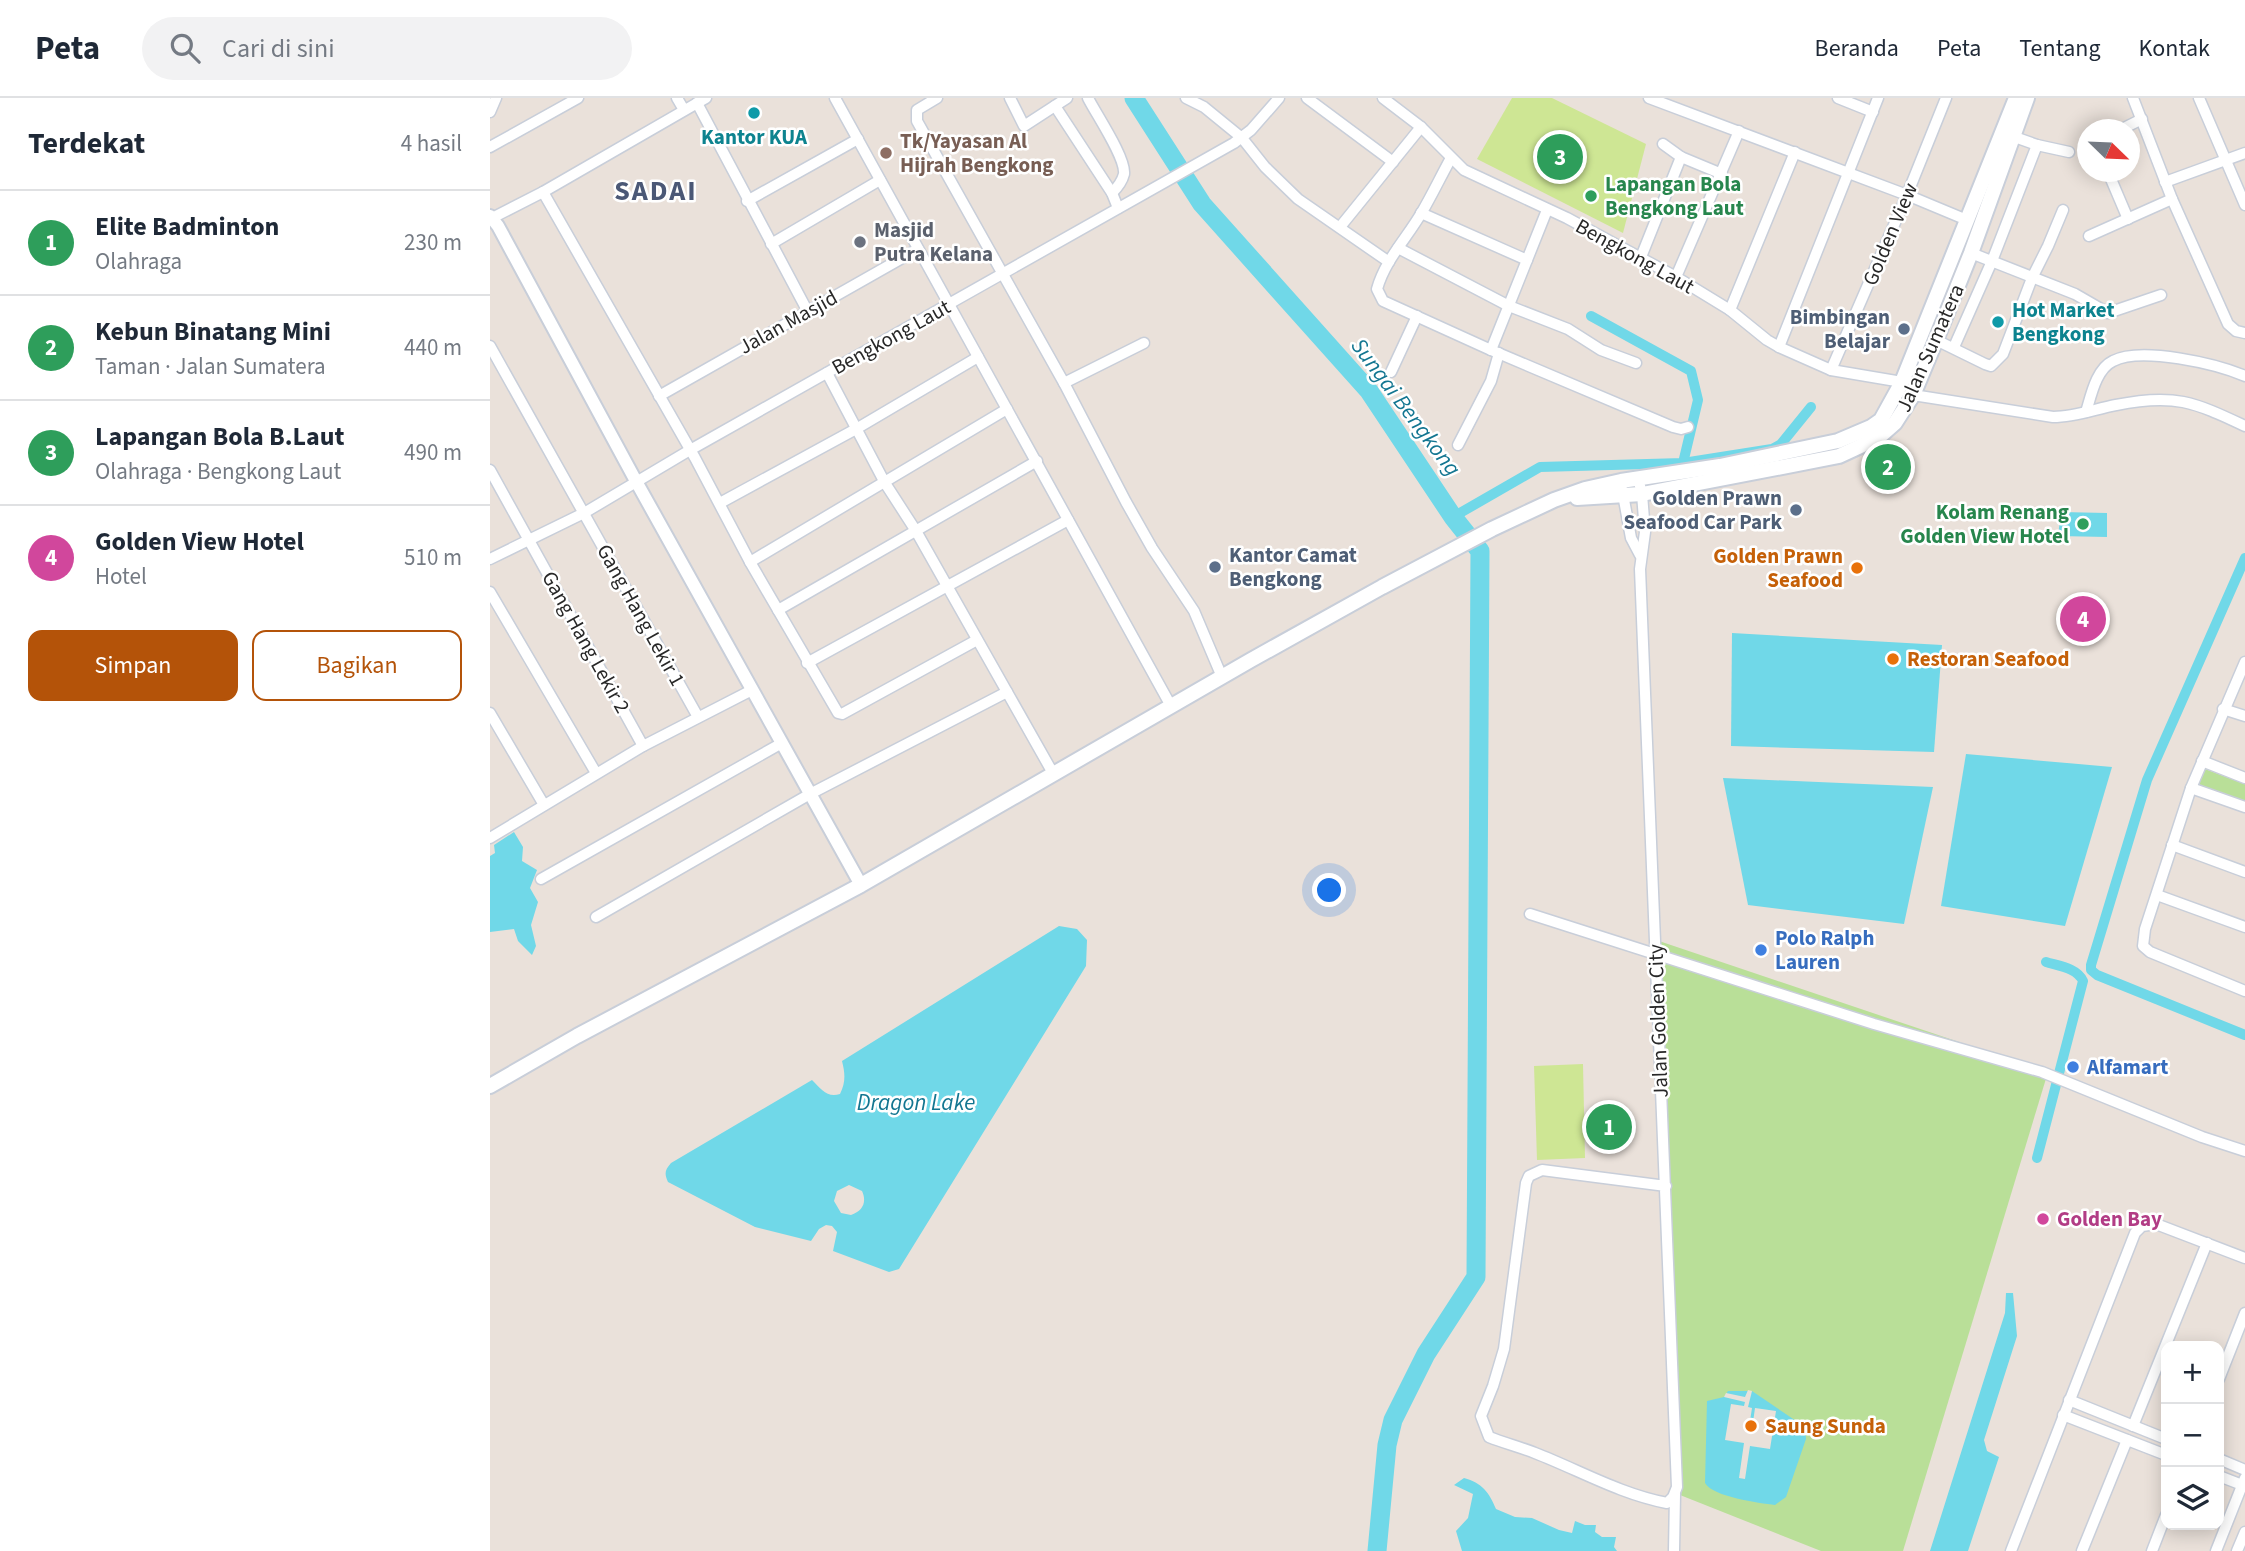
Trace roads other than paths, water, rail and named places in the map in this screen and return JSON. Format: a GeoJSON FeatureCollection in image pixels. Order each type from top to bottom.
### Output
{"type":"FeatureCollection","features":[{"type":"Feature","properties":{"kind":"main road","name":"Jalan Sumatera"},"geometry":{"type":"LineString","coordinates":[[1622,488],[1642,494],[1839,456],[1878,438],[1901,415],[1913,395],[1936,340],[1971,253],[2008,135],[2016,98]]}},
{"type":"Feature","properties":{"kind":"main road","name":"Jalan Sumatera"},"geometry":{"type":"LineString","coordinates":[[490,1086],[577,1036],[861,885],[1222,677],[1492,529],[1554,500],[1622,488],[1638,478],[1720,466],[1838,441],[1871,427],[1890,408],[1967,220],[2027,98]]}},
{"type":"Feature","properties":{"kind":"street"},"geometry":{"type":"LineString","coordinates":[[490,112],[496,98]]}},
{"type":"Feature","properties":{"kind":"street"},"geometry":{"type":"LineString","coordinates":[[490,147],[578,98]]}},
{"type":"Feature","properties":{"kind":"street"},"geometry":{"type":"LineString","coordinates":[[677,98],[684,110]]}},
{"type":"Feature","properties":{"kind":"street"},"geometry":{"type":"LineString","coordinates":[[835,98],[1171,706]]}},
{"type":"Feature","properties":{"kind":"street"},"geometry":{"type":"LineString","coordinates":[[937,98],[917,110],[917,121],[1064,383],[1146,536],[1194,611],[1222,677]]}},
{"type":"Feature","properties":{"kind":"street"},"geometry":{"type":"LineString","coordinates":[[1010,98],[1024,126],[1067,98]]}},
{"type":"Feature","properties":{"kind":"street"},"geometry":{"type":"LineString","coordinates":[[1087,98],[1122,160],[1124,173],[1121,184],[1112,193]]}},
{"type":"Feature","properties":{"kind":"street"},"geometry":{"type":"LineString","coordinates":[[1186,98],[1204,107],[1242,138],[1285,189],[1389,262]]}},
{"type":"Feature","properties":{"kind":"street"},"geometry":{"type":"LineString","coordinates":[[1307,98],[1393,162]]}},
{"type":"Feature","properties":{"kind":"street","name":"Bengkong Laut"},"geometry":{"type":"LineString","coordinates":[[1382,98],[1421,127],[1464,170],[1641,257],[1731,310],[1779,347],[1832,370],[1902,382]]}},
{"type":"Feature","properties":{"kind":"street"},"geometry":{"type":"LineString","coordinates":[[1649,98],[1967,220]]}},
{"type":"Feature","properties":{"kind":"street"},"geometry":{"type":"LineString","coordinates":[[1838,98],[1873,112]]}},
{"type":"Feature","properties":{"kind":"street"},"geometry":{"type":"LineString","coordinates":[[1779,347],[1878,98]]}},
{"type":"Feature","properties":{"kind":"street","name":"Golden View"},"geometry":{"type":"LineString","coordinates":[[1832,370],[1946,98]]}},
{"type":"Feature","properties":{"kind":"street"},"geometry":{"type":"LineString","coordinates":[[2133,98],[2165,183],[2228,324],[2236,331],[2245,333]]}},
{"type":"Feature","properties":{"kind":"street"},"geometry":{"type":"LineString","coordinates":[[2199,98],[2245,205]]}},
{"type":"Feature","properties":{"kind":"street","name":"Bengkong Laut"},"geometry":{"type":"LineString","coordinates":[[490,559],[528,538],[584,513],[690,450],[1242,138],[1276,99]]}},
{"type":"Feature","properties":{"kind":"street"},"geometry":{"type":"LineString","coordinates":[[808,312],[747,201],[702,101],[543,192],[491,218],[861,885]]}},
{"type":"Feature","properties":{"kind":"street"},"geometry":{"type":"LineString","coordinates":[[1055,106],[1112,193],[1118,208]]}},
{"type":"Feature","properties":{"kind":"street"},"geometry":{"type":"LineString","coordinates":[[1340,228],[1421,127]]}},
{"type":"Feature","properties":{"kind":"street"},"geometry":{"type":"LineString","coordinates":[[1676,277],[1739,131]]}},
{"type":"Feature","properties":{"kind":"street"},"geometry":{"type":"LineString","coordinates":[[2008,135],[2068,152]]}},
{"type":"Feature","properties":{"kind":"street"},"geometry":{"type":"LineString","coordinates":[[747,201],[858,139]]}},
{"type":"Feature","properties":{"kind":"street"},"geometry":{"type":"LineString","coordinates":[[1663,144],[1681,157],[1722,174]]}},
{"type":"Feature","properties":{"kind":"street"},"geometry":{"type":"LineString","coordinates":[[1954,347],[2038,145]]}},
{"type":"Feature","properties":{"kind":"street"},"geometry":{"type":"LineString","coordinates":[[1731,310],[1795,152]]}},
{"type":"Feature","properties":{"kind":"street"},"geometry":{"type":"LineString","coordinates":[[2165,183],[2245,153]]}},
{"type":"Feature","properties":{"kind":"street"},"geometry":{"type":"LineString","coordinates":[[1641,257],[1681,157]]}},
{"type":"Feature","properties":{"kind":"street"},"geometry":{"type":"LineString","coordinates":[[1451,158],[1380,279],[1377,289],[1379,296],[1393,307],[1495,352],[1673,427],[1688,427]]}},
{"type":"Feature","properties":{"kind":"street"},"geometry":{"type":"LineString","coordinates":[[771,244],[880,180]]}},
{"type":"Feature","properties":{"kind":"street"},"geometry":{"type":"LineString","coordinates":[[2112,182],[2127,219]]}},
{"type":"Feature","properties":{"kind":"street"},"geometry":{"type":"LineString","coordinates":[[543,192],[720,503],[807,663],[840,714],[977,640]]}},
{"type":"Feature","properties":{"kind":"street"},"geometry":{"type":"LineString","coordinates":[[2090,236],[2172,199]]}},
{"type":"Feature","properties":{"kind":"street"},"geometry":{"type":"LineString","coordinates":[[1458,445],[1490,380],[1495,352],[1509,306],[1547,210]]}},
{"type":"Feature","properties":{"kind":"street"},"geometry":{"type":"LineString","coordinates":[[1936,340],[1985,364],[1995,364],[2003,354],[2032,278],[2063,210]]}},
{"type":"Feature","properties":{"kind":"street"},"geometry":{"type":"LineString","coordinates":[[1421,213],[1527,260]]}},
{"type":"Feature","properties":{"kind":"street"},"geometry":{"type":"LineString","coordinates":[[1398,248],[1509,306],[1568,329],[1601,350],[1636,363]]}},
{"type":"Feature","properties":{"kind":"street","name":"Jalan Masjid"},"geometry":{"type":"LineString","coordinates":[[659,396],[918,249]]}},
{"type":"Feature","properties":{"kind":"street"},"geometry":{"type":"LineString","coordinates":[[1971,253],[2075,294],[2108,313],[2161,295]]}},
{"type":"Feature","properties":{"kind":"street"},"geometry":{"type":"LineString","coordinates":[[1391,372],[1417,316]]}},
{"type":"Feature","properties":{"kind":"street"},"geometry":{"type":"LineString","coordinates":[[1064,383],[1144,343]]}},
{"type":"Feature","properties":{"kind":"street","name":"Gang Hang Lekir 1"},"geometry":{"type":"LineString","coordinates":[[490,346],[698,717]]}},
{"type":"Feature","properties":{"kind":"street"},"geometry":{"type":"LineString","coordinates":[[2087,412],[2098,379],[2106,366],[2114,360],[2157,356],[2195,361],[2245,376]]}},
{"type":"Feature","properties":{"kind":"street"},"geometry":{"type":"LineString","coordinates":[[720,503],[856,429],[978,357]]}},
{"type":"Feature","properties":{"kind":"street"},"geometry":{"type":"LineString","coordinates":[[827,373],[885,482],[916,531],[1054,775]]}},
{"type":"Feature","properties":{"kind":"street"},"geometry":{"type":"LineString","coordinates":[[1913,395],[2053,418],[2117,404],[2177,399],[2202,406],[2245,426]]}},
{"type":"Feature","properties":{"kind":"street"},"geometry":{"type":"LineString","coordinates":[[750,562],[1007,409]]}},
{"type":"Feature","properties":{"kind":"street"},"geometry":{"type":"LineString","coordinates":[[778,610],[1037,461]]}},
{"type":"Feature","properties":{"kind":"street","name":"Gang Hang Lekir 2"},"geometry":{"type":"LineString","coordinates":[[490,470],[643,746]]}},
{"type":"Feature","properties":{"kind":"street","name":"Jalan Golden City"},"geometry":{"type":"LineString","coordinates":[[1638,478],[1645,532],[1641,556],[1666,1186],[1676,1490],[1674,1551]]}},
{"type":"Feature","properties":{"kind":"street","name":"Jalan Golden City"},"geometry":{"type":"LineString","coordinates":[[1622,488],[1631,538],[1641,556]]}},
{"type":"Feature","properties":{"kind":"street"},"geometry":{"type":"LineString","coordinates":[[807,663],[1068,520]]}},
{"type":"Feature","properties":{"kind":"street"},"geometry":{"type":"LineString","coordinates":[[490,592],[596,773]]}},
{"type":"Feature","properties":{"kind":"street"},"geometry":{"type":"LineString","coordinates":[[2245,662],[2191,788],[2143,937],[2143,946],[2150,952],[2245,991]]}},
{"type":"Feature","properties":{"kind":"street"},"geometry":{"type":"LineString","coordinates":[[490,838],[643,746],[752,690]]}},
{"type":"Feature","properties":{"kind":"street"},"geometry":{"type":"LineString","coordinates":[[596,917],[810,794],[1007,692]]}},
{"type":"Feature","properties":{"kind":"street"},"geometry":{"type":"LineString","coordinates":[[2223,709],[2245,716]]}},
{"type":"Feature","properties":{"kind":"street"},"geometry":{"type":"LineString","coordinates":[[490,713],[544,805]]}},
{"type":"Feature","properties":{"kind":"street"},"geometry":{"type":"LineString","coordinates":[[541,879],[782,743]]}},
{"type":"Feature","properties":{"kind":"street"},"geometry":{"type":"LineString","coordinates":[[2202,761],[2245,778]]}},
{"type":"Feature","properties":{"kind":"street"},"geometry":{"type":"LineString","coordinates":[[2191,788],[2245,807]]}},
{"type":"Feature","properties":{"kind":"street"},"geometry":{"type":"LineString","coordinates":[[2172,845],[2245,872]]}},
{"type":"Feature","properties":{"kind":"street"},"geometry":{"type":"LineString","coordinates":[[2157,895],[2245,927]]}},
{"type":"Feature","properties":{"kind":"street"},"geometry":{"type":"LineString","coordinates":[[1530,914],[1874,1024],[2052,1076],[2202,1137],[2245,1151]]}},
{"type":"Feature","properties":{"kind":"street"},"geometry":{"type":"LineString","coordinates":[[1666,1186],[1542,1170],[1530,1176],[1526,1183],[1504,1349],[1481,1416],[1489,1437],[1533,1452],[1621,1490],[1645,1499],[1667,1503],[1676,1490]]}},
{"type":"Feature","properties":{"kind":"street"},"geometry":{"type":"LineString","coordinates":[[2011,1551],[2135,1233],[2142,1226],[2156,1224],[2245,1258]]}},
{"type":"Feature","properties":{"kind":"street"},"geometry":{"type":"LineString","coordinates":[[2133,1426],[2207,1243]]}},
{"type":"Feature","properties":{"kind":"street"},"geometry":{"type":"LineString","coordinates":[[2224,1366],[2245,1312]]}},
{"type":"Feature","properties":{"kind":"street"},"geometry":{"type":"LineString","coordinates":[[2069,1399],[2161,1437]]}},
{"type":"Feature","properties":{"kind":"street"},"geometry":{"type":"LineString","coordinates":[[2063,1415],[2161,1453]]}},
{"type":"Feature","properties":{"kind":"street"},"geometry":{"type":"LineString","coordinates":[[2082,1551],[2127,1440]]}},
{"type":"Feature","properties":{"kind":"street"},"geometry":{"type":"LineString","coordinates":[[2224,1461],[2245,1470]]}},
{"type":"Feature","properties":{"kind":"street"},"geometry":{"type":"LineString","coordinates":[[2216,1551],[2244,1483],[2224,1477]]}},
{"type":"Feature","properties":{"kind":"street"},"geometry":{"type":"LineString","coordinates":[[2152,1551],[2161,1528]]}},
{"type":"Feature","properties":{"kind":"street"},"geometry":{"type":"LineString","coordinates":[[2237,1551],[2245,1532]]}},
{"type":"Feature","properties":{"kind":"water","name":"Kolam Renang Golden View Hotel"},"geometry":{"type":"Polygon","coordinates":[[[2061,512],[2107,513],[2107,537],[2058,536],[2061,512]]]}},
{"type":"Feature","properties":{"kind":"water"},"geometry":{"type":"Polygon","coordinates":[[[1732,633],[1942,645],[1934,752],[1731,746],[1732,633]]]}},
{"type":"Feature","properties":{"kind":"water"},"geometry":{"type":"Polygon","coordinates":[[[1966,754],[2112,767],[2065,926],[1941,906],[1966,754]]]}},
{"type":"Feature","properties":{"kind":"water"},"geometry":{"type":"Polygon","coordinates":[[[1723,778],[1933,787],[1904,924],[1748,905],[1723,778]]]}},
{"type":"Feature","properties":{"kind":"water"},"geometry":{"type":"Polygon","coordinates":[[[514,832],[523,847],[522,861],[537,870],[530,888],[538,902],[531,925],[536,946],[532,955],[518,941],[514,929],[490,932],[490,856],[495,853],[494,845],[514,832]]]}},
{"type":"Feature","properties":{"kind":"water","name":"Dragon Lake"},"geometry":{"type":"Polygon","coordinates":[[[1059,926],[1077,929],[1087,940],[1086,966],[899,1269],[889,1272],[833,1251],[837,1232],[832,1226],[826,1225],[819,1229],[811,1241],[755,1227],[668,1182],[666,1176],[666,1170],[671,1163],[812,1080],[828,1094],[840,1094],[844,1078],[842,1061],[1059,926]],[[849,1185],[837,1191],[834,1201],[841,1213],[851,1215],[861,1209],[864,1202],[862,1191],[849,1185]]]}},
{"type":"Feature","properties":{"kind":"water"},"geometry":{"type":"Polygon","coordinates":[[[2006,1293],[2013,1293],[2017,1336],[1984,1440],[1987,1451],[1999,1457],[1968,1551],[1930,1551],[2005,1313],[2006,1293]]]}},
{"type":"Feature","properties":{"kind":"water"},"geometry":{"type":"Polygon","coordinates":[[[1728,1391],[1752,1391],[1805,1427],[1806,1439],[1786,1497],[1775,1505],[1726,1496],[1705,1483],[1707,1401],[1724,1397],[1728,1391]]]}},
{"type":"Feature","properties":{"kind":"water"},"geometry":{"type":"Polygon","coordinates":[[[1464,1478],[1484,1489],[1496,1509],[1515,1517],[1532,1518],[1572,1533],[1575,1521],[1596,1525],[1595,1532],[1602,1537],[1616,1537],[1614,1547],[1617,1551],[1462,1551],[1456,1531],[1468,1518],[1473,1494],[1454,1485],[1464,1478]]]}},
{"type":"Feature","properties":{"kind":"waterway","name":"Sungai Bengkong"},"geometry":{"type":"LineString","coordinates":[[1134,98],[1202,204],[1369,391],[1453,517],[1480,551],[1476,1277],[1426,1354],[1393,1420],[1387,1445],[1377,1551]]}},
{"type":"Feature","properties":{"kind":"waterway"},"geometry":{"type":"LineString","coordinates":[[1453,517],[1540,467],[1683,463],[1698,400],[1691,371],[1591,316]]}},
{"type":"Feature","properties":{"kind":"waterway"},"geometry":{"type":"LineString","coordinates":[[1683,463],[1772,449],[1781,444],[1811,407]]}},
{"type":"Feature","properties":{"kind":"waterway"},"geometry":{"type":"LineString","coordinates":[[2245,558],[2147,780],[2091,965],[2091,970],[2097,975],[2245,1035]]}},
{"type":"Feature","properties":{"kind":"waterway"},"geometry":{"type":"LineString","coordinates":[[2037,1158],[2083,981],[2072,970],[2046,962]]}},
{"type":"Feature","properties":{"kind":"place","name":"Kantor KUA"},"geometry":{"type":"Point","coordinates":[754,113]}},
{"type":"Feature","properties":{"kind":"place","name":"Tk/Yayasan Al Hijrah Bengkong"},"geometry":{"type":"Point","coordinates":[886,153]}},
{"type":"Feature","properties":{"kind":"place","name":"Lapangan Bola B.Laut"},"geometry":{"type":"Point","coordinates":[1560,157]}},
{"type":"Feature","properties":{"kind":"place","name":"Lapangan Bola Bengkong Laut"},"geometry":{"type":"Point","coordinates":[1591,196]}},
{"type":"Feature","properties":{"kind":"place","name":"Masjid Putra Kelana"},"geometry":{"type":"Point","coordinates":[860,242]}},
{"type":"Feature","properties":{"kind":"place","name":"Hot Market Bengkong"},"geometry":{"type":"Point","coordinates":[1998,322]}},
{"type":"Feature","properties":{"kind":"place","name":"Bimbingan Belajar"},"geometry":{"type":"Point","coordinates":[1904,329]}},
{"type":"Feature","properties":{"kind":"place","name":"Kebun Binatang Mini"},"geometry":{"type":"Point","coordinates":[1888,467]}},
{"type":"Feature","properties":{"kind":"place","name":"Golden Prawn Seafood Car Park"},"geometry":{"type":"Point","coordinates":[1796,510]}},
{"type":"Feature","properties":{"kind":"place","name":"Kolam Renang Golden View Hotel"},"geometry":{"type":"Point","coordinates":[2083,524]}},
{"type":"Feature","properties":{"kind":"place","name":"Kantor Camat Bengkong"},"geometry":{"type":"Point","coordinates":[1215,567]}},
{"type":"Feature","properties":{"kind":"place","name":"Golden Prawn Seafood"},"geometry":{"type":"Point","coordinates":[1857,568]}},
{"type":"Feature","properties":{"kind":"place","name":"Golden View Hotel"},"geometry":{"type":"Point","coordinates":[2083,619]}},
{"type":"Feature","properties":{"kind":"place","name":"Restoran Seafood"},"geometry":{"type":"Point","coordinates":[1893,659]}},
{"type":"Feature","properties":{"kind":"place","name":"Polo Ralph Lauren"},"geometry":{"type":"Point","coordinates":[1761,950]}},
{"type":"Feature","properties":{"kind":"place","name":"Alfamart"},"geometry":{"type":"Point","coordinates":[2073,1067]}},
{"type":"Feature","properties":{"kind":"place","name":"Elite Badminton"},"geometry":{"type":"Point","coordinates":[1609,1127]}},
{"type":"Feature","properties":{"kind":"place","name":"Golden Bay"},"geometry":{"type":"Point","coordinates":[2043,1219]}},
{"type":"Feature","properties":{"kind":"place","name":"Saung Sunda"},"geometry":{"type":"Point","coordinates":[1751,1426]}},
{"type":"Feature","properties":{"kind":"district","name":"SADAI"},"geometry":{"type":"Point","coordinates":[656,191]}}]}
